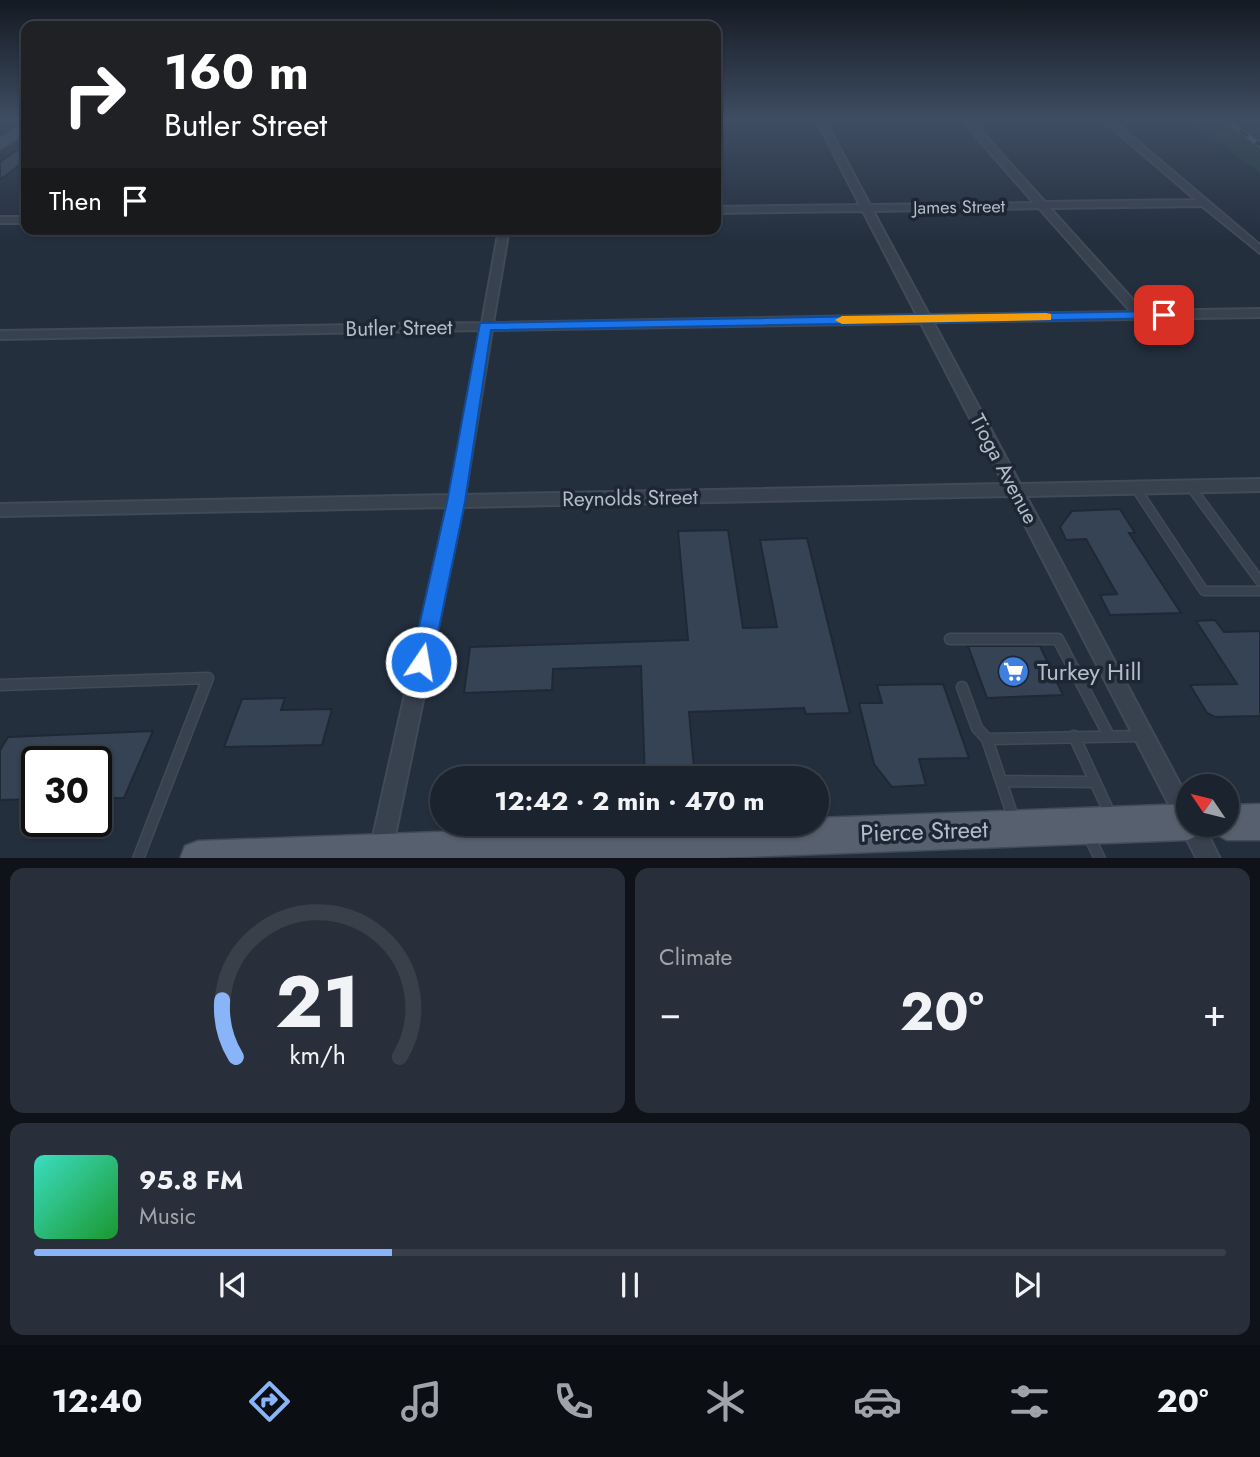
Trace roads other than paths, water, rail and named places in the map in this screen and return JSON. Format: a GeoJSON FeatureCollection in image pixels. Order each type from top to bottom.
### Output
{"type":"FeatureCollection","features":[{"type":"Feature","properties":{"kind":"main road","name":"Pierce Street"},"geometry":{"type":"LineString","coordinates":[[244,858],[795,847],[1016,828],[1176,822]]}},
{"type":"Feature","properties":{"kind":"main road"},"geometry":{"type":"LineString","coordinates":[[1239,822],[1260,822]]}},
{"type":"Feature","properties":{"kind":"street","name":"Tioga Avenue"},"geometry":{"type":"LineString","coordinates":[[840,159],[1176,797]]}},
{"type":"Feature","properties":{"kind":"street"},"geometry":{"type":"LineString","coordinates":[[1001,159],[1140,315]]}},
{"type":"Feature","properties":{"kind":"street"},"geometry":{"type":"LineString","coordinates":[[1152,159],[1260,250]]}},
{"type":"Feature","properties":{"kind":"street","name":"James Street"},"geometry":{"type":"LineString","coordinates":[[721,210],[1203,203]]}},
{"type":"Feature","properties":{"kind":"street"},"geometry":{"type":"LineString","coordinates":[[0,220],[21,220]]}},
{"type":"Feature","properties":{"kind":"street"},"geometry":{"type":"LineString","coordinates":[[380,855],[456,502],[503,235]]}},
{"type":"Feature","properties":{"kind":"street","name":"Butler Street"},"geometry":{"type":"LineString","coordinates":[[0,335],[1260,313]]}},
{"type":"Feature","properties":{"kind":"street","name":"Reynolds Street"},"geometry":{"type":"LineString","coordinates":[[0,510],[1260,485]]}},
{"type":"Feature","properties":{"kind":"street","name":"Tioga Avenue"},"geometry":{"type":"LineString","coordinates":[[1197,837],[1208,858]]}},
{"type":"Feature","properties":{"kind":"lane"},"geometry":{"type":"LineString","coordinates":[[1135,486],[1203,591],[1260,591]]}},
{"type":"Feature","properties":{"kind":"lane"},"geometry":{"type":"LineString","coordinates":[[1191,486],[1260,581]]}},
{"type":"Feature","properties":{"kind":"lane"},"geometry":{"type":"LineString","coordinates":[[950,639],[1058,639],[1109,736]]}},
{"type":"Feature","properties":{"kind":"lane"},"geometry":{"type":"LineString","coordinates":[[0,685],[208,678],[138,858]]}},
{"type":"Feature","properties":{"kind":"lane"},"geometry":{"type":"LineString","coordinates":[[962,687],[977,728],[988,739],[1016,828]]}},
{"type":"Feature","properties":{"kind":"lane"},"geometry":{"type":"LineString","coordinates":[[1074,736],[1095,782],[1100,825],[1100,858]]}},
{"type":"Feature","properties":{"kind":"lane"},"geometry":{"type":"LineString","coordinates":[[988,739],[1144,736]]}},
{"type":"Feature","properties":{"kind":"lane"},"geometry":{"type":"LineString","coordinates":[[1002,781],[1095,782]]}},
{"type":"Feature","properties":{"kind":"place","name":"Turkey Hill"},"geometry":{"type":"Point","coordinates":[1014,671]}}]}
